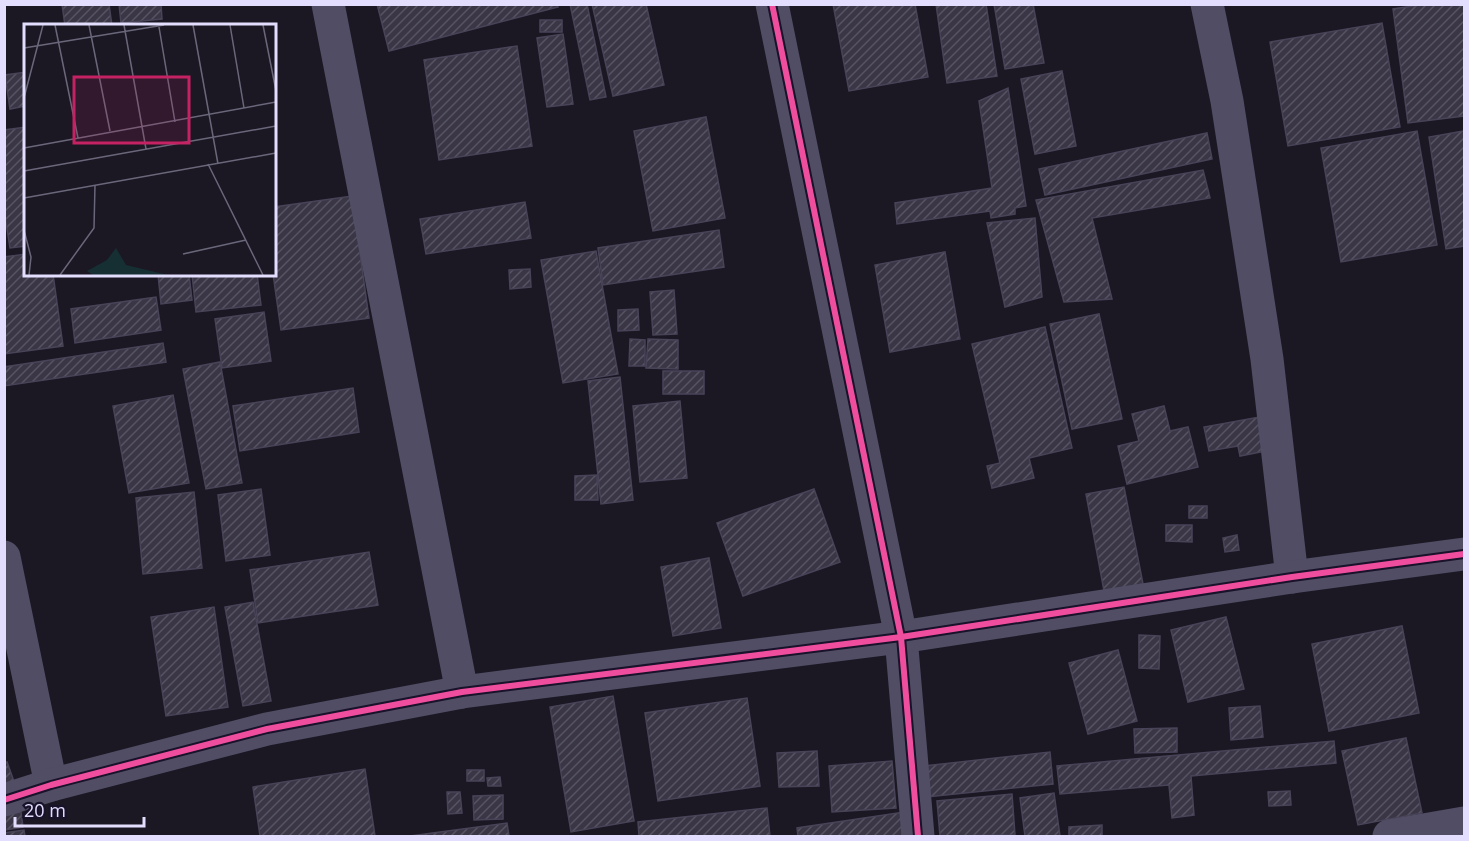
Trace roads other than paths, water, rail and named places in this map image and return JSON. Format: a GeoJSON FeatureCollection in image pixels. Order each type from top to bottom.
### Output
{"type":"FeatureCollection","features":[{"type":"Feature","properties":{"kind":"street"},"geometry":{"type":"LineString","coordinates":[[328,4],[462,692]]}},
{"type":"Feature","properties":{"kind":"street"},"geometry":{"type":"LineString","coordinates":[[772,4],[901,637],[918,837]]}},
{"type":"Feature","properties":{"kind":"street"},"geometry":{"type":"LineString","coordinates":[[1207,4],[1227,101],[1267,359],[1292,578]]}},
{"type":"Feature","properties":{"kind":"street"},"geometry":{"type":"LineString","coordinates":[[4,800],[51,785],[267,729],[462,692],[901,637],[1464,554]]}},
{"type":"Feature","properties":{"kind":"street"},"geometry":{"type":"LineString","coordinates":[[4,557],[51,785]]}},
{"type":"Feature","properties":{"kind":"street"},"geometry":{"type":"LineString","coordinates":[[1389,837],[1464,823]]}}]}
